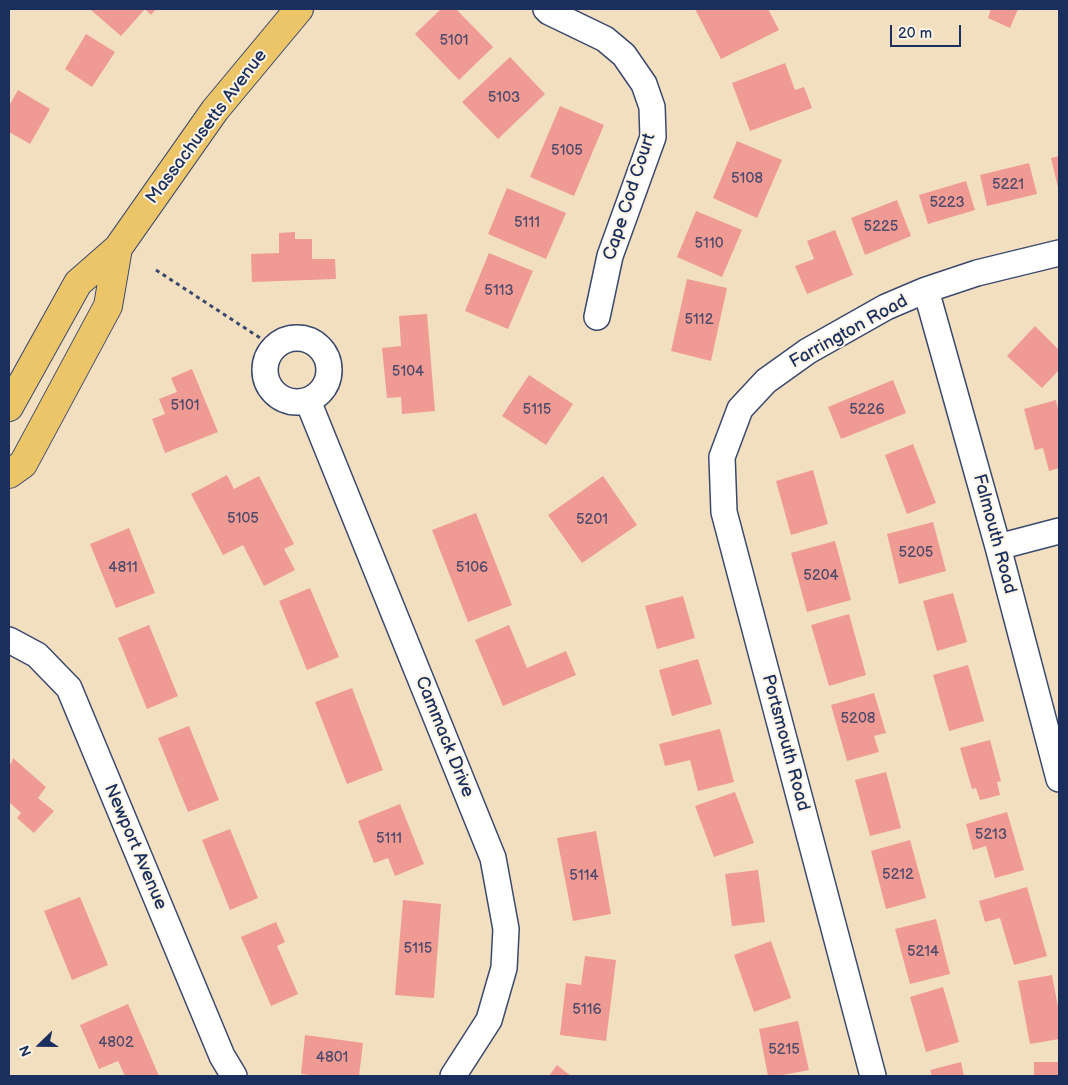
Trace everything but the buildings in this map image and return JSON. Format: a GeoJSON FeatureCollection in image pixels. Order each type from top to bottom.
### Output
{"type":"FeatureCollection","features":[{"type":"Feature","properties":{"kind":"main road","name":"Massachusetts Avenue"},"geometry":{"type":"LineString","coordinates":[[9,407],[78,283],[118,248],[215,110],[299,9]]}},
{"type":"Feature","properties":{"kind":"main road","name":"Massachusetts Avenue"},"geometry":{"type":"LineString","coordinates":[[9,474],[23,464],[108,306],[118,248]]}},
{"type":"Feature","properties":{"kind":"street","name":"Cape Cod Court"},"geometry":{"type":"LineString","coordinates":[[546,9],[605,39],[624,55],[644,84],[652,107],[652,137],[610,256],[597,317]]}},
{"type":"Feature","properties":{"kind":"street","name":"Farrington Road"},"geometry":{"type":"LineString","coordinates":[[740,409],[766,381],[808,351],[886,307],[926,290],[977,273],[1059,253]]}},
{"type":"Feature","properties":{"kind":"street","name":"Falmouth Road"},"geometry":{"type":"LineString","coordinates":[[926,290],[998,547],[1059,779]]}},
{"type":"Feature","properties":{"kind":"street"},"geometry":{"type":"LineString","coordinates":[[292,338],[303,338],[321,348],[327,357],[329,378],[325,388],[318,396],[308,401],[297,403],[286,401],[269,388],[265,378],[264,366],[267,356],[282,341],[292,338]]}},
{"type":"Feature","properties":{"kind":"street","name":"Cammack Drive"},"geometry":{"type":"LineString","coordinates":[[308,401],[493,858],[506,929],[504,968],[489,1020],[453,1076]]}},
{"type":"Feature","properties":{"kind":"street","name":"Portsmouth Road"},"geometry":{"type":"LineString","coordinates":[[740,409],[722,457],[724,512],[873,1076]]}},
{"type":"Feature","properties":{"kind":"street"},"geometry":{"type":"LineString","coordinates":[[998,547],[1059,531]]}},
{"type":"Feature","properties":{"kind":"street","name":"Newport Avenue"},"geometry":{"type":"LineString","coordinates":[[9,640],[37,655],[69,688],[222,1056],[234,1076]]}},
{"type":"Feature","properties":{"kind":"path"},"geometry":{"type":"LineString","coordinates":[[156,270],[274,347]]}}]}
